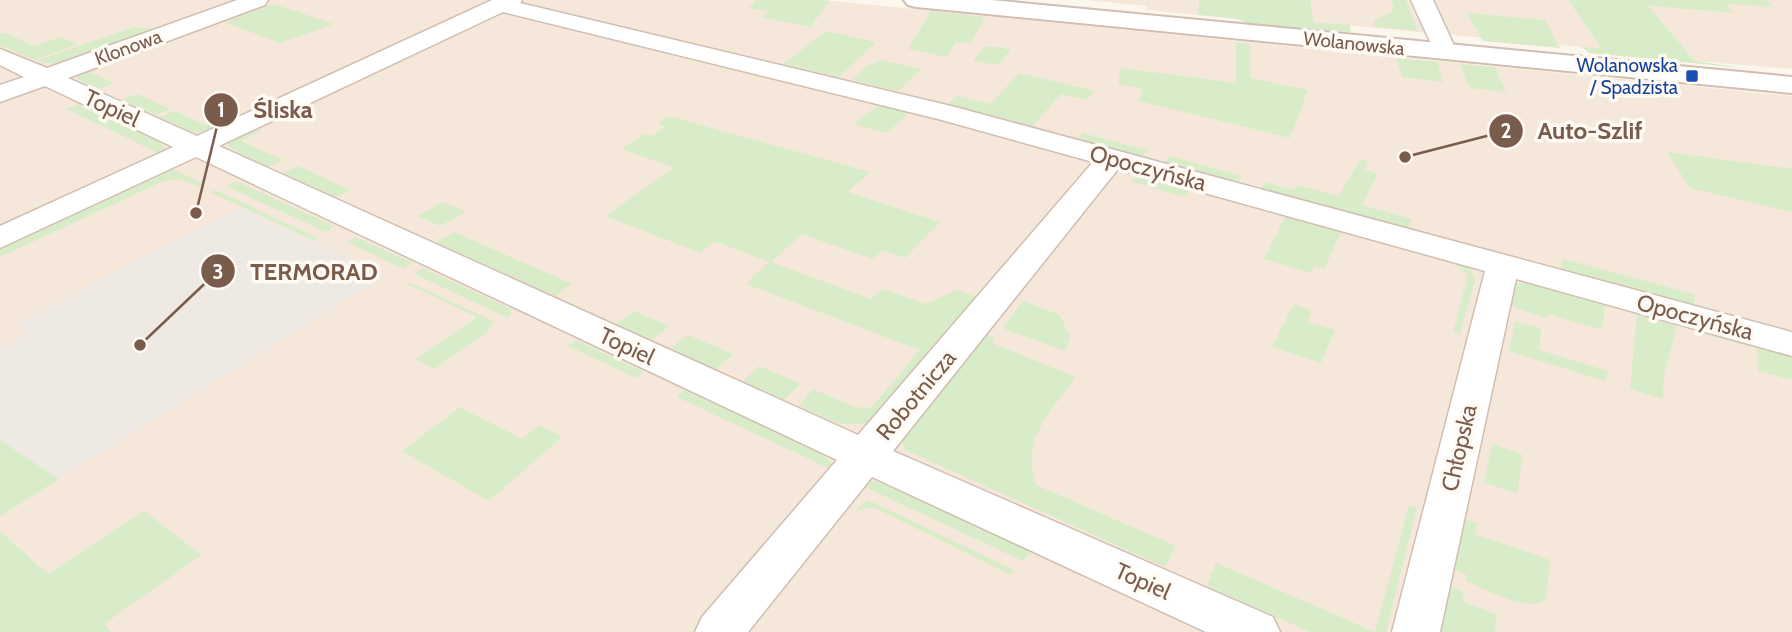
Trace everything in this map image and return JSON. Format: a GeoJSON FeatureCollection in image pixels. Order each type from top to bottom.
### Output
{"type":"FeatureCollection","features":[{"type":"Feature","properties":{"kind":"street","name":"Klonowa"},"geometry":{"type":"LineString","coordinates":[[0,94],[257,0]]}},
{"type":"Feature","properties":{"kind":"street","name":"Wolanowska"},"geometry":{"type":"LineString","coordinates":[[916,0],[1792,85]]}},
{"type":"Feature","properties":{"kind":"street"},"geometry":{"type":"LineString","coordinates":[[1423,0],[1445,52]]}},
{"type":"Feature","properties":{"kind":"street"},"geometry":{"type":"LineString","coordinates":[[0,238],[506,3]]}},
{"type":"Feature","properties":{"kind":"street","name":"Opoczyńska"},"geometry":{"type":"LineString","coordinates":[[506,3],[818,80],[1792,344]]}},
{"type":"Feature","properties":{"kind":"street","name":"Topiel"},"geometry":{"type":"LineString","coordinates":[[0,56],[865,456],[1256,632]]}},
{"type":"Feature","properties":{"kind":"street","name":"Robotnicza"},"geometry":{"type":"LineString","coordinates":[[719,632],[1112,158]]}},
{"type":"Feature","properties":{"kind":"street","name":"Chłopska"},"geometry":{"type":"LineString","coordinates":[[1416,632],[1503,264]]}},
{"type":"Feature","properties":{"kind":"shaded area"},"geometry":{"type":"Polygon","coordinates":[[[0,0],[823,0],[1792,96],[1792,632],[112,632],[0,531],[0,517],[59,479],[0,440],[0,0]]]}},
{"type":"Feature","properties":{"kind":"shaded area"},"geometry":{"type":"Polygon","coordinates":[[[1086,0],[1199,0],[1198,15],[1146,10],[1147,6],[1086,0]]]}},
{"type":"Feature","properties":{"kind":"shaded area"},"geometry":{"type":"Polygon","coordinates":[[[1310,0],[1568,0],[1602,49],[1314,22],[1310,0]]]}},
{"type":"Feature","properties":{"kind":"shaded area"},"geometry":{"type":"Polygon","coordinates":[[[1766,0],[1792,0],[1792,69],[1695,61],[1647,6],[1733,13],[1725,4],[1772,7],[1766,0]]]}},
{"type":"Feature","properties":{"kind":"shaded area"},"geometry":{"type":"Polygon","coordinates":[[[241,207],[386,275],[59,479],[0,440],[0,349],[30,333],[15,324],[241,207]]]}},
{"type":"Feature","properties":{"kind":"green space"},"geometry":{"type":"Polygon","coordinates":[[[756,0],[830,1],[810,27],[762,17],[768,11],[749,8],[756,0]]]}},
{"type":"Feature","properties":{"kind":"green space"},"geometry":{"type":"Polygon","coordinates":[[[1199,0],[1310,0],[1314,22],[1350,25],[1351,32],[1249,24],[1238,19],[1198,15],[1199,0]]]}},
{"type":"Feature","properties":{"kind":"green space"},"geometry":{"type":"Polygon","coordinates":[[[1390,0],[1406,0],[1418,31],[1375,27],[1374,21],[1391,12],[1394,7],[1390,0]]]}},
{"type":"Feature","properties":{"kind":"green space"},"geometry":{"type":"Polygon","coordinates":[[[1568,0],[1766,0],[1773,7],[1726,4],[1734,13],[1648,6],[1695,61],[1743,68],[1589,53],[1582,47],[1601,48],[1568,0]]]}},
{"type":"Feature","properties":{"kind":"green space"},"geometry":{"type":"Polygon","coordinates":[[[274,4],[334,24],[280,43],[224,22],[274,4]]]}},
{"type":"Feature","properties":{"kind":"green space"},"geometry":{"type":"Polygon","coordinates":[[[931,11],[985,17],[971,43],[956,42],[947,57],[908,49],[931,11]]]}},
{"type":"Feature","properties":{"kind":"green space"},"geometry":{"type":"Polygon","coordinates":[[[1466,13],[1545,20],[1560,48],[1483,41],[1466,13]]]}},
{"type":"Feature","properties":{"kind":"green space"},"geometry":{"type":"Polygon","coordinates":[[[134,27],[155,29],[62,65],[35,61],[134,27]]]}},
{"type":"Feature","properties":{"kind":"green space"},"geometry":{"type":"Polygon","coordinates":[[[826,31],[876,42],[839,77],[784,64],[826,31]]]}},
{"type":"Feature","properties":{"kind":"green space"},"geometry":{"type":"Polygon","coordinates":[[[4,33],[35,46],[61,37],[78,44],[34,60],[0,45],[0,34],[4,33]]]}},
{"type":"Feature","properties":{"kind":"green space"},"geometry":{"type":"Polygon","coordinates":[[[1236,42],[1250,44],[1250,78],[1308,90],[1290,138],[1139,101],[1142,88],[1118,84],[1121,68],[1236,83],[1236,42]]]}},
{"type":"Feature","properties":{"kind":"green space"},"geometry":{"type":"Polygon","coordinates":[[[986,46],[1011,49],[998,65],[973,61],[986,46]]]}},
{"type":"Feature","properties":{"kind":"green space"},"geometry":{"type":"Polygon","coordinates":[[[133,50],[140,53],[90,72],[114,83],[98,89],[77,79],[77,74],[133,50]]]}},
{"type":"Feature","properties":{"kind":"green space"},"geometry":{"type":"Polygon","coordinates":[[[1396,58],[1438,62],[1443,82],[1402,77],[1396,58]]]}},
{"type":"Feature","properties":{"kind":"green space"},"geometry":{"type":"Polygon","coordinates":[[[881,60],[922,69],[898,91],[852,80],[867,66],[881,60]]]}},
{"type":"Feature","properties":{"kind":"green space"},"geometry":{"type":"Polygon","coordinates":[[[1460,64],[1495,67],[1506,92],[1469,88],[1460,64]]]}},
{"type":"Feature","properties":{"kind":"green space"},"geometry":{"type":"Polygon","coordinates":[[[1019,73],[1095,91],[1087,100],[1061,94],[1032,127],[1038,129],[932,103],[936,100],[948,104],[957,96],[991,104],[1019,73]]]}},
{"type":"Feature","properties":{"kind":"green space"},"geometry":{"type":"Polygon","coordinates":[[[138,94],[170,109],[155,115],[121,100],[138,94]]]}},
{"type":"Feature","properties":{"kind":"green space"},"geometry":{"type":"Polygon","coordinates":[[[271,100],[278,103],[211,132],[191,132],[160,117],[175,111],[205,125],[215,125],[271,100]]]}},
{"type":"Feature","properties":{"kind":"green space"},"geometry":{"type":"Polygon","coordinates":[[[79,104],[158,141],[165,149],[162,155],[67,109],[79,104]]]}},
{"type":"Feature","properties":{"kind":"green space"},"geometry":{"type":"Polygon","coordinates":[[[878,105],[909,113],[886,133],[854,124],[878,105]]]}},
{"type":"Feature","properties":{"kind":"green space"},"geometry":{"type":"Polygon","coordinates":[[[668,116],[870,172],[848,192],[940,222],[905,258],[883,250],[872,259],[802,234],[771,262],[871,299],[882,289],[926,304],[957,290],[976,297],[868,424],[839,424],[799,406],[813,389],[854,407],[871,408],[920,350],[746,284],[769,262],[714,241],[701,253],[605,216],[674,168],[622,149],[644,134],[652,136],[665,127],[658,124],[668,116]]]}},
{"type":"Feature","properties":{"kind":"green space"},"geometry":{"type":"Polygon","coordinates":[[[252,126],[262,130],[241,141],[283,160],[268,167],[228,147],[228,141],[252,126]]]}},
{"type":"Feature","properties":{"kind":"green space"},"geometry":{"type":"Polygon","coordinates":[[[1083,133],[1148,150],[1141,158],[1076,141],[1083,133]]]}},
{"type":"Feature","properties":{"kind":"green space"},"geometry":{"type":"Polygon","coordinates":[[[1667,152],[1792,169],[1792,212],[1690,188],[1667,152]]]}},
{"type":"Feature","properties":{"kind":"green space"},"geometry":{"type":"Polygon","coordinates":[[[1170,156],[1242,176],[1238,183],[1164,164],[1170,156]]]}},
{"type":"Feature","properties":{"kind":"green space"},"geometry":{"type":"Polygon","coordinates":[[[1360,159],[1368,161],[1364,170],[1378,174],[1362,205],[1412,219],[1408,228],[1261,189],[1265,182],[1294,190],[1297,185],[1339,196],[1360,159]]]}},
{"type":"Feature","properties":{"kind":"green space"},"geometry":{"type":"Polygon","coordinates":[[[298,166],[351,190],[336,197],[283,173],[298,166]]]}},
{"type":"Feature","properties":{"kind":"green space"},"geometry":{"type":"Polygon","coordinates":[[[167,167],[203,183],[199,187],[181,179],[166,180],[0,257],[0,246],[167,167]]]}},
{"type":"Feature","properties":{"kind":"green space"},"geometry":{"type":"Polygon","coordinates":[[[1137,174],[1191,189],[1186,197],[1131,182],[1137,174]]]}},
{"type":"Feature","properties":{"kind":"green space"},"geometry":{"type":"Polygon","coordinates":[[[236,181],[334,226],[326,232],[225,186],[236,181]]]}},
{"type":"Feature","properties":{"kind":"green space"},"geometry":{"type":"Polygon","coordinates":[[[216,190],[318,238],[315,241],[210,192],[216,190]]]}},
{"type":"Feature","properties":{"kind":"green space"},"geometry":{"type":"Polygon","coordinates":[[[442,202],[466,211],[440,226],[418,216],[442,202]]]}},
{"type":"Feature","properties":{"kind":"green space"},"geometry":{"type":"Polygon","coordinates":[[[1265,207],[1468,263],[1475,280],[1460,334],[1453,332],[1468,275],[1453,263],[1341,232],[1324,269],[1314,266],[1311,273],[1264,259],[1286,216],[1263,209],[1265,207]]]}},
{"type":"Feature","properties":{"kind":"green space"},"geometry":{"type":"Polygon","coordinates":[[[454,232],[572,284],[555,296],[436,242],[454,232]]]}},
{"type":"Feature","properties":{"kind":"green space"},"geometry":{"type":"Polygon","coordinates":[[[356,237],[413,263],[404,269],[347,242],[356,237]]]}},
{"type":"Feature","properties":{"kind":"green space"},"geometry":{"type":"Polygon","coordinates":[[[1563,259],[1694,294],[1695,307],[1560,270],[1563,259]]]}},
{"type":"Feature","properties":{"kind":"green space"},"geometry":{"type":"Polygon","coordinates":[[[423,268],[511,309],[511,314],[508,318],[414,274],[423,268]]]}},
{"type":"Feature","properties":{"kind":"green space"},"geometry":{"type":"Polygon","coordinates":[[[1528,281],[1601,298],[1601,304],[1605,306],[1602,330],[1548,314],[1547,319],[1507,305],[1514,285],[1528,281]]]}},
{"type":"Feature","properties":{"kind":"green space"},"geometry":{"type":"Polygon","coordinates":[[[411,283],[495,322],[487,332],[434,369],[416,359],[477,317],[407,284],[411,283]]]}},
{"type":"Feature","properties":{"kind":"green space"},"geometry":{"type":"Polygon","coordinates":[[[1023,301],[1060,315],[1070,337],[1065,351],[1002,328],[1023,301]]]}},
{"type":"Feature","properties":{"kind":"green space"},"geometry":{"type":"Polygon","coordinates":[[[1294,304],[1311,310],[1307,322],[1335,330],[1321,363],[1272,347],[1294,304]]]}},
{"type":"Feature","properties":{"kind":"green space"},"geometry":{"type":"Polygon","coordinates":[[[634,311],[669,326],[652,340],[616,324],[634,311]]]}},
{"type":"Feature","properties":{"kind":"green space"},"geometry":{"type":"Polygon","coordinates":[[[1637,315],[1677,326],[1664,374],[1663,399],[1630,389],[1637,315]]]}},
{"type":"Feature","properties":{"kind":"green space"},"geometry":{"type":"Polygon","coordinates":[[[1515,321],[1541,328],[1539,350],[1608,371],[1605,381],[1509,351],[1515,321]]]}},
{"type":"Feature","properties":{"kind":"green space"},"geometry":{"type":"Polygon","coordinates":[[[1710,328],[1792,351],[1792,380],[1758,371],[1757,348],[1703,334],[1710,328]]]}},
{"type":"Feature","properties":{"kind":"green space"},"geometry":{"type":"Polygon","coordinates":[[[982,333],[995,338],[992,343],[1076,377],[1048,415],[1035,440],[1032,468],[1036,485],[1176,546],[1165,567],[905,450],[901,440],[982,333]]]}},
{"type":"Feature","properties":{"kind":"green space"},"geometry":{"type":"Polygon","coordinates":[[[688,335],[733,354],[716,370],[671,348],[688,335]]]}},
{"type":"Feature","properties":{"kind":"green space"},"geometry":{"type":"Polygon","coordinates":[[[576,340],[644,372],[636,378],[568,346],[576,340]]]}},
{"type":"Feature","properties":{"kind":"green space"},"geometry":{"type":"Polygon","coordinates":[[[759,366],[801,384],[784,400],[743,381],[759,366]]]}},
{"type":"Feature","properties":{"kind":"green space"},"geometry":{"type":"Polygon","coordinates":[[[684,390],[823,454],[831,463],[830,469],[677,397],[684,390]]]}},
{"type":"Feature","properties":{"kind":"green space"},"geometry":{"type":"Polygon","coordinates":[[[460,407],[522,439],[540,425],[562,437],[489,501],[402,451],[460,407]]]}},
{"type":"Feature","properties":{"kind":"green space"},"geometry":{"type":"Polygon","coordinates":[[[0,440],[59,479],[0,517],[0,440]]]}},
{"type":"Feature","properties":{"kind":"green space"},"geometry":{"type":"Polygon","coordinates":[[[1492,444],[1523,455],[1517,494],[1484,482],[1492,444]]]}},
{"type":"Feature","properties":{"kind":"green space"},"geometry":{"type":"Polygon","coordinates":[[[883,481],[1031,551],[1023,561],[863,486],[869,482],[883,481]]]}},
{"type":"Feature","properties":{"kind":"green space"},"geometry":{"type":"Polygon","coordinates":[[[868,500],[1014,570],[1011,575],[873,507],[855,511],[868,500]]]}},
{"type":"Feature","properties":{"kind":"green space"},"geometry":{"type":"Polygon","coordinates":[[[1409,505],[1417,508],[1386,632],[1375,632],[1409,505]]]}},
{"type":"Feature","properties":{"kind":"green space"},"geometry":{"type":"Polygon","coordinates":[[[144,511],[201,555],[104,624],[112,632],[0,632],[0,531],[48,574],[144,511]]]}},
{"type":"Feature","properties":{"kind":"green space"},"geometry":{"type":"Polygon","coordinates":[[[1458,517],[1477,523],[1475,534],[1550,560],[1546,599],[1528,604],[1506,599],[1466,581],[1467,575],[1448,568],[1458,517]]]}},
{"type":"Feature","properties":{"kind":"green space"},"geometry":{"type":"Polygon","coordinates":[[[1216,563],[1375,632],[1310,632],[1207,586],[1216,563]]]}},
{"type":"Feature","properties":{"kind":"green space"},"geometry":{"type":"Polygon","coordinates":[[[1445,584],[1464,592],[1462,601],[1497,615],[1495,632],[1436,632],[1445,584]]]}},
{"type":"Feature","properties":{"kind":"place","name":"Wolanowska / Spadzista"},"geometry":{"type":"Point","coordinates":[1692,76]}},
{"type":"Feature","properties":{"kind":"place","name":"Auto-Szlif"},"geometry":{"type":"Point","coordinates":[1405,157]}},
{"type":"Feature","properties":{"kind":"place","name":"Śliska"},"geometry":{"type":"Point","coordinates":[196,213]}},
{"type":"Feature","properties":{"kind":"place","name":"TERMORAD"},"geometry":{"type":"Point","coordinates":[140,345]}}]}
